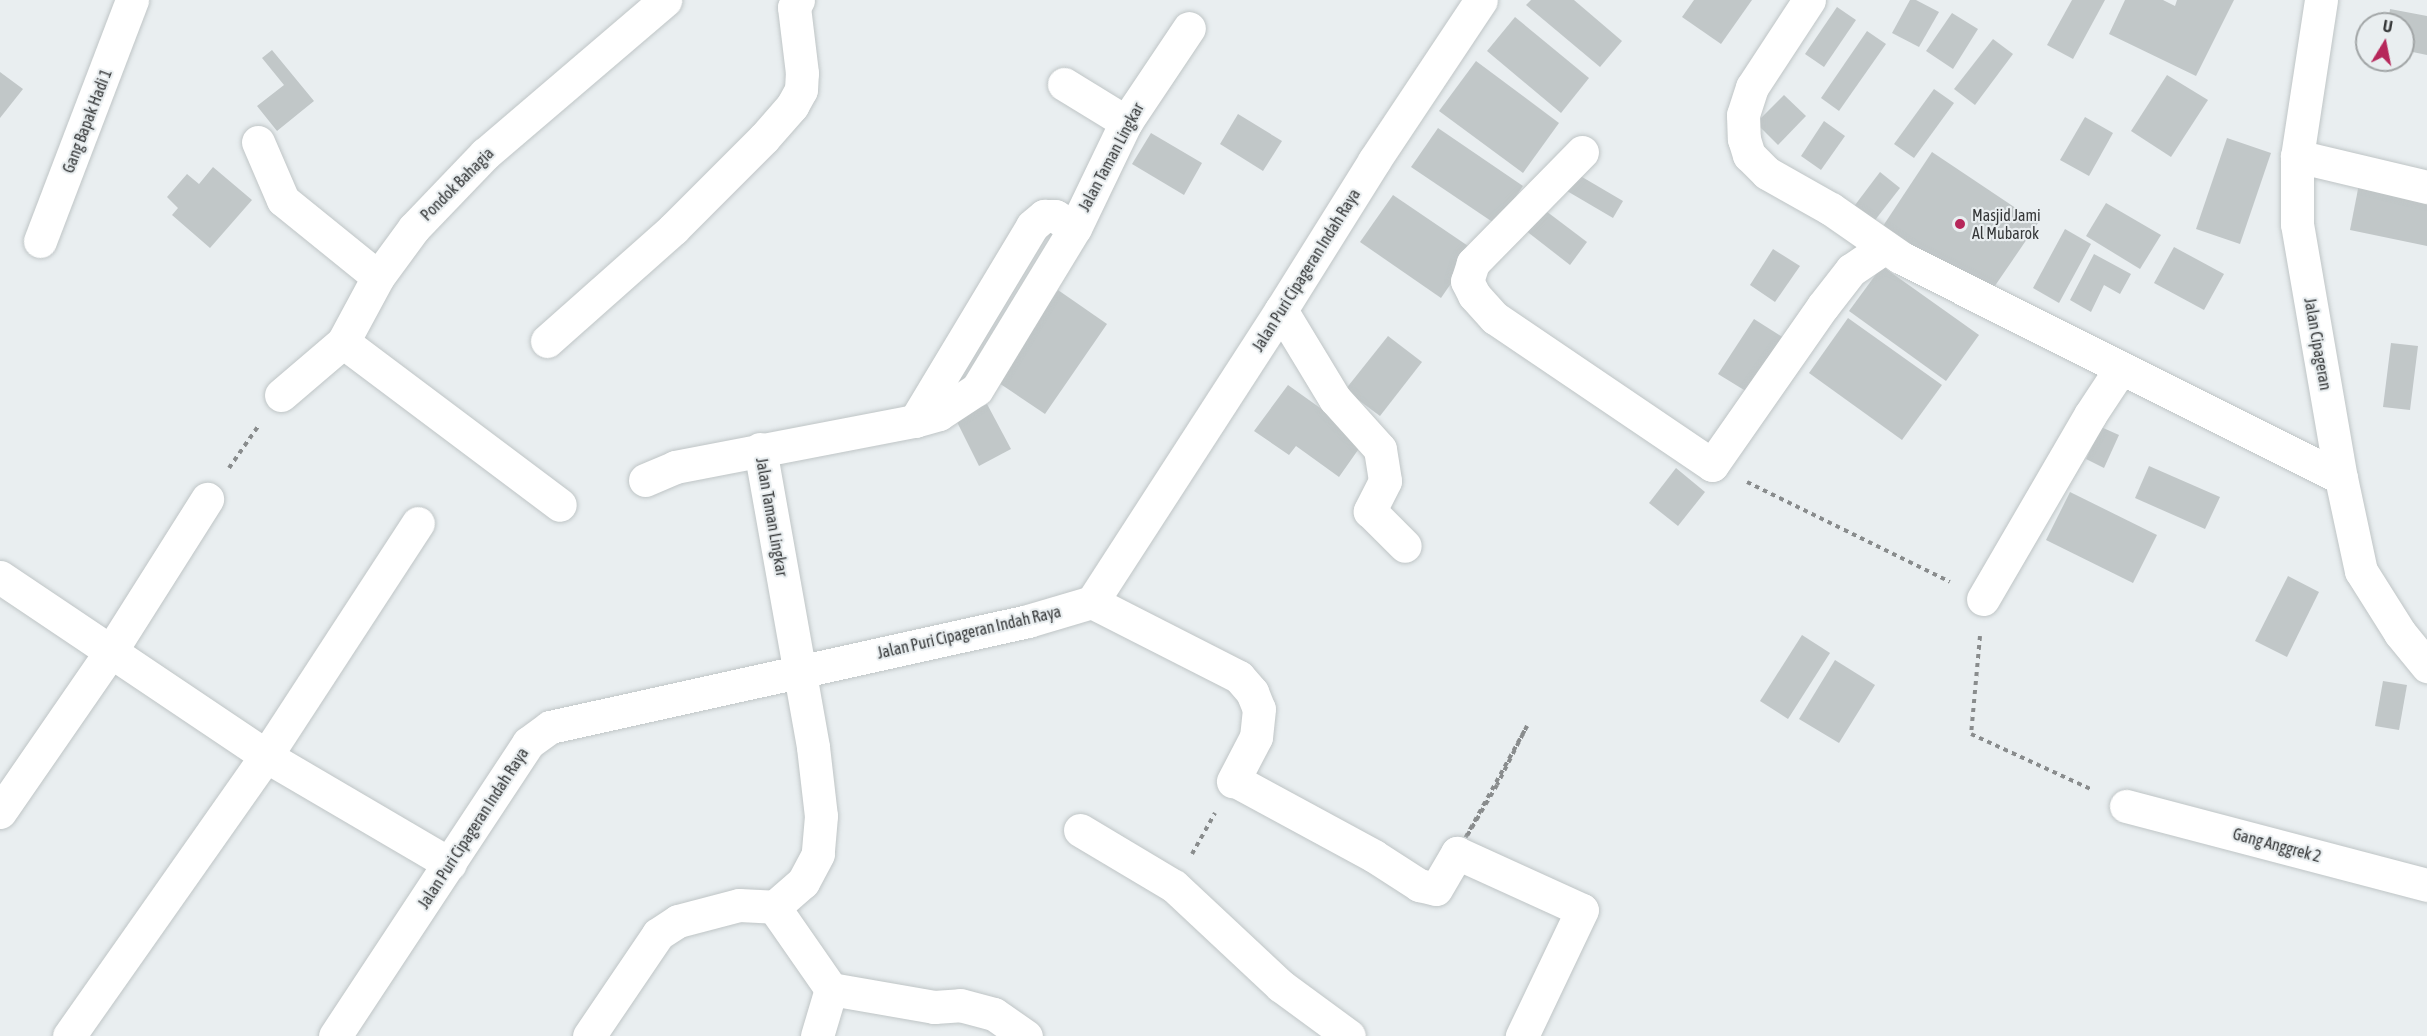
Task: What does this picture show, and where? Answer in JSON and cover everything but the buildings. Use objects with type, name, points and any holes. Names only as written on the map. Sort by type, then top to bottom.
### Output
[{"type":"street","name":"Gang Bapak Hadi 1","points":[[40,242],[132,0]]},
{"type":"street","name":"Pondok Bahagia","points":[[281,395],[343,342],[378,277],[414,228],[485,154],[665,0]]},
{"type":"street","name":"Jalan Puri Cipageran Indah Raya","points":[[335,1036],[528,743],[550,727],[1028,621],[1092,602],[1281,310],[1374,161],[1481,0]]},
{"type":"street","points":[[1809,0],[1752,87],[1743,115],[1744,139],[1749,155],[1767,173],[1831,209],[1900,257],[2341,478]]},
{"type":"street","name":"Jalan Cipageran","points":[[2321,0],[2297,156],[2297,224],[2341,478],[2361,571],[2400,633],[2427,666]]},
{"type":"street","points":[[547,341],[673,229],[764,138],[792,106],[801,90],[802,73],[790,2]]},
{"type":"street","name":"Jalan Taman Lingkar","points":[[774,907],[803,882],[818,854],[821,816],[800,670],[760,449],[915,421],[939,414],[977,389],[1075,228],[1126,122],[1189,28]]},
{"type":"street","points":[[1064,84],[1126,122]]},
{"type":"street","points":[[258,142],[282,200],[378,277]]},
{"type":"street","points":[[1582,152],[1473,263],[1467,281],[1474,295],[1495,318],[1712,465],[1851,270],[1885,247]]},
{"type":"street","points":[[2297,156],[2427,187]]},
{"type":"street","points":[[1281,310],[1335,399],[1380,449],[1385,481],[1370,511],[1404,546]]},
{"type":"street","points":[[343,342],[560,505]]},
{"type":"street","points":[[1983,599],[2090,415],[2121,368]]},
{"type":"street","points":[[645,480],[675,466],[760,449]]},
{"type":"street","points":[[3,801],[111,651],[207,499]]},
{"type":"street","points":[[69,1036],[266,756],[418,523]]},
{"type":"street","points":[[0,576],[266,756],[450,864]]},
{"type":"street","points":[[1092,602],[1239,677],[1252,692],[1259,709],[1256,738],[1234,781],[1374,856],[1419,885],[1436,889],[1457,853],[1582,910],[1522,1036]]},
{"type":"street","name":"Gang Anggrek 2","points":[[2126,806],[2427,885]]},
{"type":"street","points":[[1080,830],[1174,886],[1281,986],[1348,1036]]},
{"type":"street","points":[[589,1036],[646,948],[658,934],[678,921],[739,905],[774,907],[831,989],[934,1007],[960,1005],[994,1014],[1026,1036]]},
{"type":"street","points":[[817,1036],[831,989]]},
{"type":"path","points":[[207,499],[281,395]]},
{"type":"path","points":[[1712,465],[1983,599],[1971,734],[2126,806]]},
{"type":"path","points":[[1457,853],[1463,843],[1527,726],[1497,785],[1457,853]]},
{"type":"path","points":[[1174,886],[1234,781]]},
{"type":"place","name":"Masjid Jami Al Mubarok","points":[[1960,224]]}]
